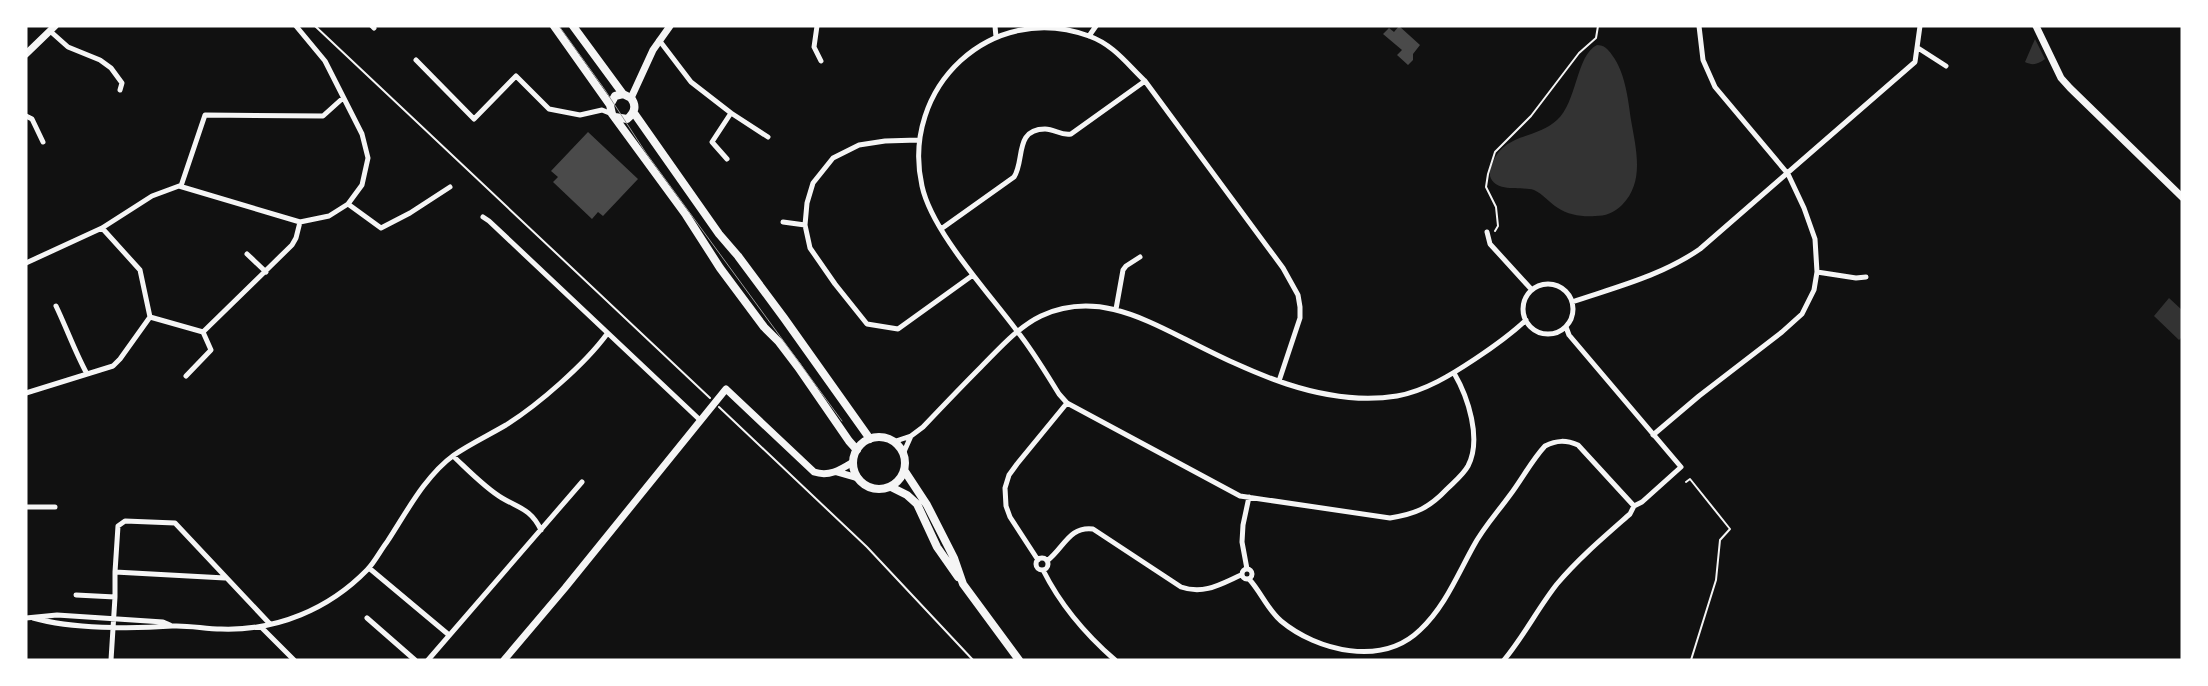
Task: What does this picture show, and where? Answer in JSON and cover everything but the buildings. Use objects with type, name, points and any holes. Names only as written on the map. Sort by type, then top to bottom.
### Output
[{"type":"main road","points":[[554,26],[610,105],[613,116],[686,215],[726,276],[764,327],[778,342],[849,441],[858,450]]},
{"type":"main road","points":[[573,26],[623,94],[631,98],[635,108],[634,113],[718,234],[749,271],[870,440]]},
{"type":"main road","points":[[610,105],[615,96],[623,94]]},
{"type":"main road","points":[[613,116],[627,119],[634,113]]},
{"type":"main road","points":[[904,470],[898,481],[890,487],[882,489],[873,488],[864,484],[858,478],[854,462],[858,450],[870,440],[880,438],[893,442],[903,454],[904,470],[927,505],[954,558],[964,584]]},
{"type":"main road","points":[[890,487],[907,495],[917,504],[937,547],[1019,660]]},
{"type":"street","points":[[26,263],[102,228],[152,196],[181,186],[300,222],[329,216],[348,204],[362,185],[368,158],[362,134],[332,73],[318,51],[296,26]]},
{"type":"street","points":[[631,98],[659,40],[670,26]]},
{"type":"street","points":[[817,26],[814,47],[821,61]]},
{"type":"street","points":[[995,26],[996,37]]},
{"type":"street","points":[[1089,36],[1096,26]]},
{"type":"street","points":[[1653,435],[1802,314],[1814,290],[1817,272],[1815,239],[1804,208],[1788,174],[1715,87],[1703,60],[1699,26]]},
{"type":"street","points":[[1572,302],[1658,273],[1682,262],[1700,249],[1915,62],[1920,26]]},
{"type":"street","points":[[2036,26],[2061,78],[2182,197]]},
{"type":"street","points":[[26,54],[53,29],[68,47],[100,60],[111,68],[122,83],[120,90]]},
{"type":"street","points":[[1279,381],[1300,318],[1298,295],[1283,268],[1145,80],[1123,57],[1089,36],[1070,31],[1040,29],[996,37],[968,54],[954,66],[938,86],[928,104],[918,140],[922,188],[929,208],[941,229],[973,275],[1018,332],[1067,403],[1160,452],[1218,486],[1240,496],[1390,518],[1409,515],[1422,510],[1434,502],[1460,476],[1471,459],[1473,431],[1470,413],[1454,373]]},
{"type":"street","points":[[659,40],[692,82],[731,113],[768,137]]},
{"type":"street","points":[[1918,48],[1946,66]]},
{"type":"street","points":[[416,60],[474,120],[516,76],[549,109],[580,115],[602,110],[613,116]]},
{"type":"street","points":[[941,229],[1014,177],[1019,170],[1022,143],[1031,133],[1044,129],[1064,135],[1072,134],[1145,80]]},
{"type":"street","points":[[181,186],[205,115],[323,116],[343,98]]},
{"type":"street","points":[[727,159],[712,142],[731,113]]},
{"type":"street","points":[[26,116],[32,119],[43,142]]},
{"type":"street","points":[[918,140],[885,141],[859,145],[833,158],[813,183],[807,203],[804,225],[810,248],[835,284],[867,324],[898,329],[973,275]]},
{"type":"street","points":[[348,204],[381,228],[410,213],[450,187]]},
{"type":"street","points":[[482,217],[700,420]]},
{"type":"street","points":[[203,332],[292,245],[300,222]]},
{"type":"street","points":[[784,222],[804,225]]},
{"type":"street","points":[[26,394],[113,366],[150,317],[140,270],[102,228]]},
{"type":"street","points":[[1486,232],[1490,244],[1532,290]]},
{"type":"street","points":[[246,254],[266,272]]},
{"type":"street","points":[[1116,309],[1123,270],[1140,257]]},
{"type":"street","points":[[1817,272],[1856,278],[1866,277]]},
{"type":"street","points":[[1545,284],[1555,285],[1567,292],[1572,302],[1573,314],[1566,327],[1554,334],[1544,334],[1532,328],[1526,320],[1524,305],[1527,297],[1532,290],[1545,284]]},
{"type":"street","points":[[56,306],[70,336],[72,347],[87,374]]},
{"type":"street","points":[[903,454],[911,436],[1004,343],[1041,316],[1072,307],[1116,309],[1137,315],[1241,367],[1279,381],[1322,392],[1371,397],[1397,396],[1422,388],[1454,373],[1511,335],[1526,320]]},
{"type":"street","points":[[150,317],[203,332]]},
{"type":"street","points":[[1504,660],[1518,644],[1557,584],[1570,569],[1630,514],[1634,506],[1642,502],[1681,468],[1569,335],[1566,327]]},
{"type":"street","points":[[186,376],[211,350],[203,332]]},
{"type":"street","points":[[33,618],[57,624],[223,629],[261,627],[295,618],[319,607],[346,589],[369,568],[410,506],[431,479],[453,456],[508,424],[545,396],[607,334]]},
{"type":"street","points":[[504,660],[565,588],[726,389],[809,469],[823,474],[837,472],[854,462]]},
{"type":"street","points":[[1067,403],[1009,475],[1005,488],[1006,506],[1010,517],[1038,560],[1038,568],[1043,570],[1059,600],[1090,638],[1115,660]]},
{"type":"street","points":[[893,442],[911,436]]},
{"type":"street","points":[[1242,575],[1244,579],[1249,579],[1262,600],[1279,620],[1300,635],[1327,646],[1344,650],[1383,650],[1419,632],[1433,616],[1484,529],[1545,446],[1556,441],[1578,445],[1634,506]]},
{"type":"street","points":[[453,456],[501,498],[518,504],[536,520],[540,530]]},
{"type":"street","points":[[837,472],[858,478]]},
{"type":"street","points":[[428,660],[582,482]]},
{"type":"street","points":[[1249,497],[1243,525],[1242,542],[1246,569],[1251,573],[1249,579]]},
{"type":"street","points":[[26,507],[55,507]]},
{"type":"street","points":[[111,660],[118,526],[125,521],[175,523],[270,624]]},
{"type":"street","points":[[1047,561],[1077,529],[1084,528],[1093,529],[1181,587],[1194,592],[1242,575],[1246,569]]},
{"type":"street","points":[[1038,560],[1041,558],[1047,561]]},
{"type":"street","points":[[1043,570],[1048,567],[1047,561]]},
{"type":"street","points":[[369,568],[450,635]]},
{"type":"street","points":[[115,572],[226,578]]},
{"type":"street","points":[[76,595],[115,597]]},
{"type":"street","points":[[26,618],[57,615],[163,622],[173,626]]},
{"type":"street","points":[[367,618],[415,660]]},
{"type":"street","points":[[261,627],[294,660]]},
{"type":"path","points":[[315,26],[710,398]]},
{"type":"path","points":[[1488,239],[1498,226],[1496,207],[1486,186],[1495,152],[1531,116],[1579,54],[1596,38],[1598,26]]},
{"type":"path","points":[[717,406],[867,547],[973,660]]},
{"type":"path","points":[[1686,482],[1690,479],[1730,529],[1720,540],[1716,580],[1691,660]]},
{"type":"shaded area","points":[[2035,39],[2045,59],[2031,64],[2025,62]]},
{"type":"shaded area","points":[[1597,45],[1607,49],[1616,62],[1623,77],[1627,94],[1637,165],[1634,186],[1629,196],[1619,208],[1609,214],[1581,216],[1562,210],[1534,190],[1497,185],[1490,176],[1490,169],[1498,153],[1513,141],[1549,126],[1557,120],[1569,103],[1585,59],[1590,50]]},
{"type":"shaded area","points":[[2169,298],[2182,310],[2182,337],[2179,340],[2154,316]]},
{"type":"tram line","points":[[559,26],[605,90],[646,153],[842,421]]}]
